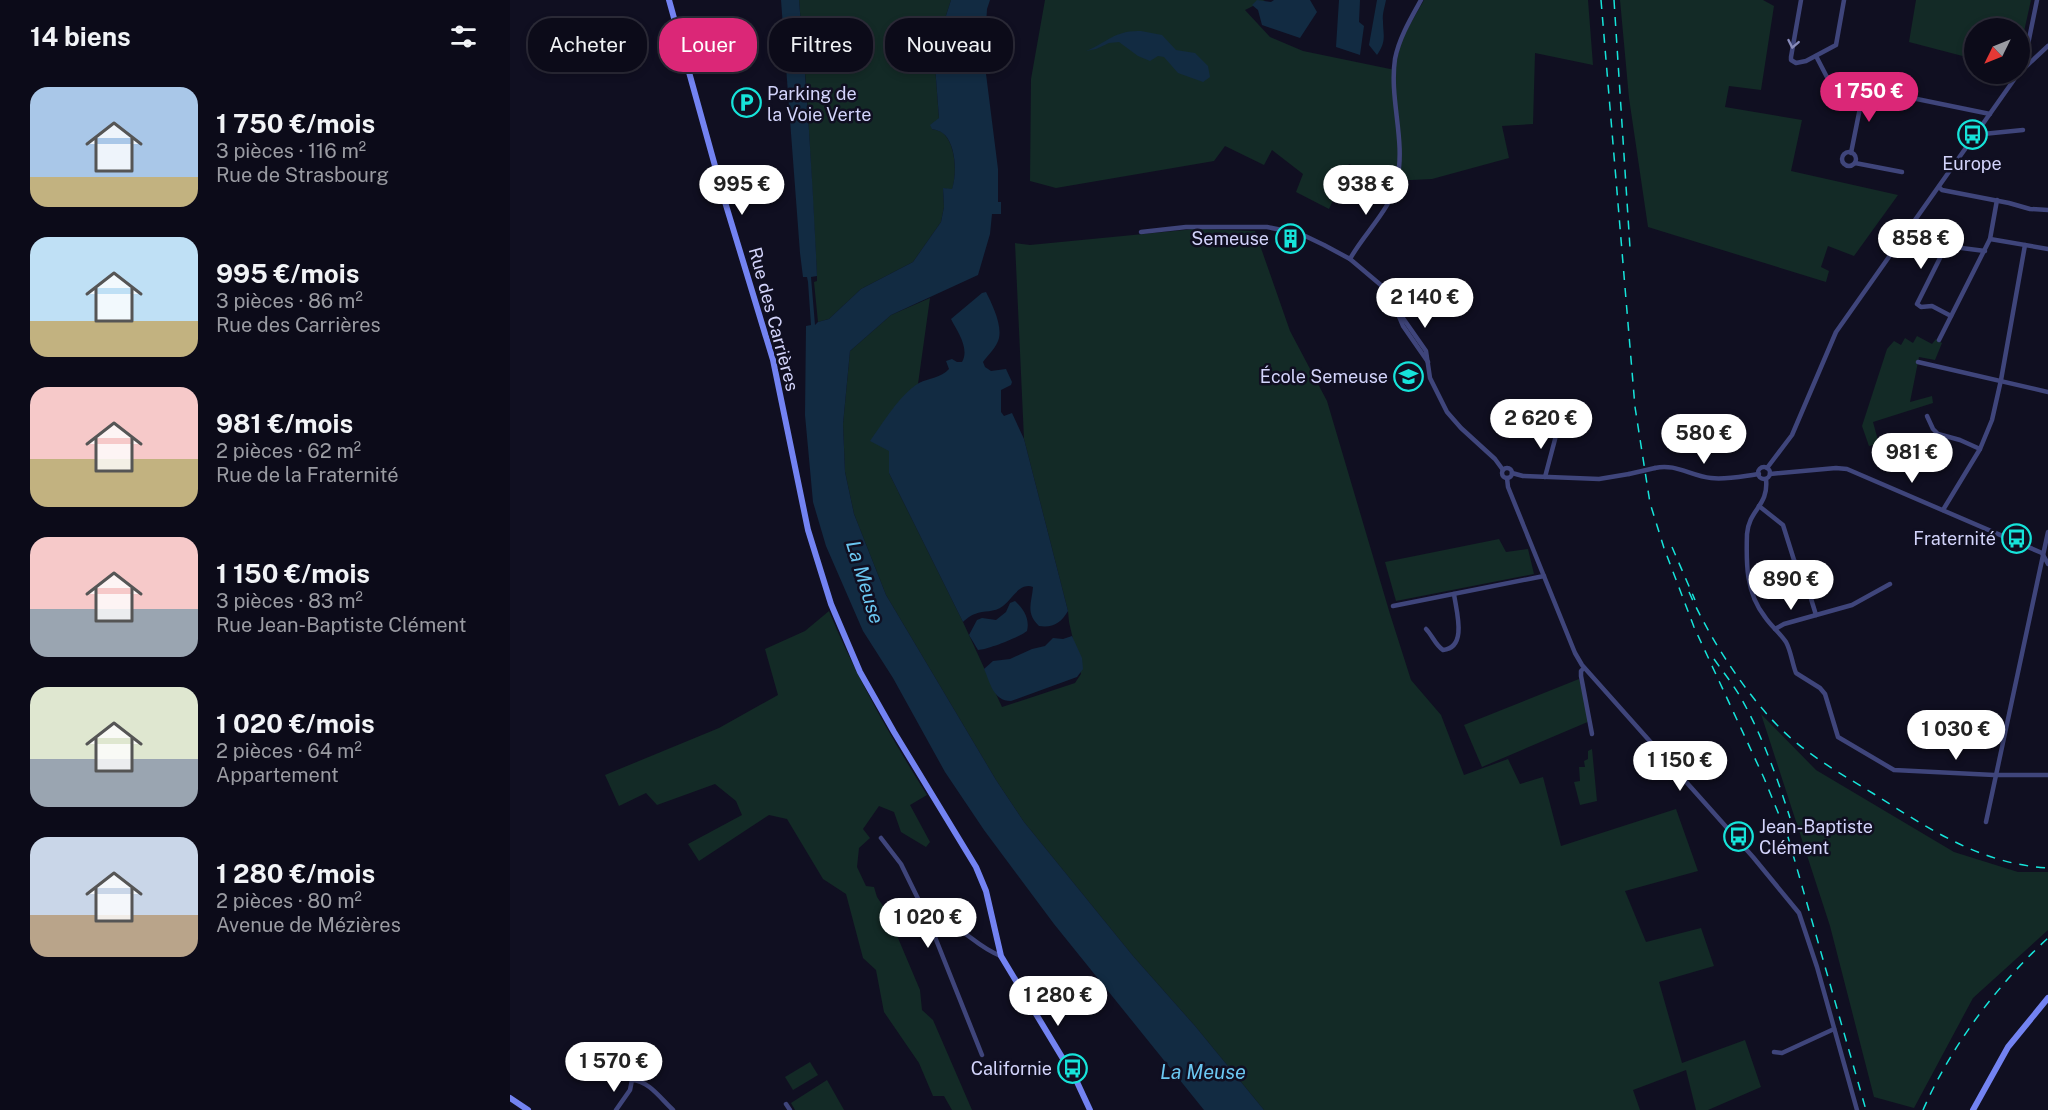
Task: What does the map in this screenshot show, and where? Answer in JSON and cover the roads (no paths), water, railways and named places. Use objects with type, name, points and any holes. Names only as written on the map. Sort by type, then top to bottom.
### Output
[{"type":"main road","name":"Rue des Carrières","points":[[669,0],[725,202],[764,330],[808,530],[831,604],[860,672],[976,867],[986,891],[1001,956],[1077,1082],[1090,1110]]},
{"type":"main road","points":[[1973,1110],[2008,1047],[2048,998]]},
{"type":"main road","points":[[510,1098],[528,1110]]},
{"type":"street","points":[[1350,259],[1383,212],[1398,179],[1395,60],[1400,41],[1421,0]]},
{"type":"street","points":[[1801,0],[1791,60],[1800,63],[1836,45],[1844,0]]},
{"type":"street","points":[[2030,34],[2037,0]]},
{"type":"street","points":[[2030,61],[2048,46]]},
{"type":"street","points":[[1816,56],[1829,81],[1990,114]]},
{"type":"street","points":[[2011,84],[1836,332],[1792,435],[1767,468],[1767,493],[1748,527],[1747,570],[1756,603],[1787,645],[1796,673],[1820,688],[1825,694],[1838,736],[1894,770],[1994,776],[2048,775]]},
{"type":"street","points":[[1851,153],[1864,88]]},
{"type":"street","points":[[1978,133],[2023,130]]},
{"type":"street","points":[[1851,153],[1855,156],[1855,163]]},
{"type":"street","points":[[1851,153],[1843,155],[1842,162],[1847,166],[1855,163],[1902,172]]},
{"type":"street","points":[[1939,187],[1942,190],[1997,200],[2030,209],[2048,210]]},
{"type":"street","points":[[1939,340],[1990,239],[1997,200]]},
{"type":"street","points":[[1141,232],[1186,227],[1267,227],[1301,234],[1350,259],[1382,286],[1395,307],[1402,326],[1428,362],[1430,378],[1447,412],[1495,459],[1503,470],[1502,474],[1507,478],[1508,487],[1575,653],[1584,668],[1795,907],[1806,929],[1857,1110]]},
{"type":"street","points":[[1990,239],[2048,249]]},
{"type":"street","points":[[1943,510],[1980,449],[1992,420],[2025,245]]},
{"type":"street","points":[[1951,316],[1932,306],[1925,308],[1917,304],[1946,246],[1985,251]]},
{"type":"street","points":[[1918,362],[2048,392]]},
{"type":"street","points":[[1927,416],[1938,434],[1980,449]]},
{"type":"street","points":[[1545,477],[1558,428]]},
{"type":"street","points":[[1503,470],[1509,469],[1512,473],[1545,477],[1599,479],[1670,466],[1715,479],[1759,474],[1762,478],[1836,468],[1847,469],[2042,553],[2048,564]]},
{"type":"street","points":[[1759,474],[1761,468],[1767,468]]},
{"type":"street","points":[[1507,478],[1512,473]]},
{"type":"street","points":[[1759,506],[1783,525],[1794,560],[1805,579],[1816,615]]},
{"type":"street","points":[[1986,822],[2048,532]]},
{"type":"street","points":[[1393,606],[1544,576]]},
{"type":"street","points":[[1775,629],[1852,605],[1890,584]]},
{"type":"street","points":[[1426,629],[1443,650],[1451,648],[1457,641],[1459,633],[1454,594]]},
{"type":"street","points":[[1584,668],[1581,676],[1592,734]]},
{"type":"street","points":[[880,838],[901,864],[927,917],[982,1055]]},
{"type":"street","points":[[927,917],[957,927],[985,948],[1001,956]]},
{"type":"street","points":[[1774,1052],[1782,1053],[1834,1029]]},
{"type":"street","points":[[616,1110],[630,1090],[632,1080],[642,1082],[673,1110]]},
{"type":"street","points":[[786,1104],[790,1110]]},
{"type":"water","name":"La Meuse","points":[[781,0],[799,0],[800,18],[782,18]]},
{"type":"water","name":"La Meuse","points":[[951,0],[990,0],[986,18],[945,18]]},
{"type":"water","points":[[1257,0],[1271,2],[1274,0],[1310,0],[1317,12],[1300,38],[1262,25],[1258,10],[1252,5]]},
{"type":"water","points":[[1339,0],[1360,0],[1359,22],[1364,26],[1360,55],[1336,47]]},
{"type":"water","points":[[1377,0],[1386,0],[1383,16],[1383,42],[1377,55],[1369,45]]},
{"type":"water","points":[[1141,31],[1162,35],[1176,50],[1195,53],[1208,66],[1210,77],[1203,82],[1178,73],[1164,57],[1158,56],[1150,61],[1138,56],[1119,42],[1086,51],[1125,32]]},
{"type":"water","name":"La Meuse","points":[[786,72],[805,72],[817,276],[811,277],[815,325],[829,319],[861,289],[913,262],[941,222],[944,207],[943,188],[952,189],[955,168],[949,140],[942,133],[932,129],[930,125],[939,118],[935,72],[986,72],[998,169],[998,202],[1001,202],[1001,214],[992,214],[990,234],[978,275],[891,315],[850,351],[843,424],[845,472],[854,514],[886,595],[996,780],[1024,822],[1133,956],[1195,1026],[1264,1110],[1204,1110],[1054,924],[984,830],[945,772],[893,678],[863,631],[826,546],[813,502],[805,415],[806,326],[811,325],[808,282],[807,277],[803,277]]},
{"type":"water","points":[[986,292],[996,314],[1000,332],[996,345],[983,362],[985,367],[991,371],[1006,369],[1012,382],[1011,385],[1001,390],[1001,412],[1004,416],[1012,413],[1024,439],[1068,611],[1059,622],[1048,626],[1039,626],[1032,617],[1030,607],[1033,587],[1028,586],[1016,592],[1000,608],[973,615],[963,622],[889,473],[889,451],[870,441],[905,394],[919,383],[946,372],[949,369],[946,361],[952,359],[962,362],[964,345],[951,319]]},
{"type":"water","points":[[1015,601],[1026,614],[1027,631],[1003,643],[978,650],[969,635],[977,620],[982,618],[996,620],[1006,612],[1010,603]]},
{"type":"water","points":[[1072,636],[1082,658],[1083,669],[1077,677],[1011,701],[1000,698],[996,694],[984,669],[993,661],[1010,659],[1045,646],[1053,638],[1063,639]]},
{"type":"railway","points":[[1601,0],[1635,407],[1650,503],[1664,548],[1694,627],[1764,778],[1788,837],[1866,1110]]},
{"type":"railway","points":[[1614,0],[1630,248]]},
{"type":"railway","points":[[1672,547],[1695,600]]},
{"type":"railway","points":[[1689,592],[1717,645],[1739,679],[1764,711],[1799,745],[1836,771],[1956,843],[2000,860],[2048,868]]},
{"type":"railway","points":[[1714,659],[1749,712],[1790,818]]},
{"type":"railway","points":[[1923,1110],[1961,1040],[1993,996],[2048,938]]},
{"type":"place","name":"Parking de la Voie Verte","points":[[746,103]]},
{"type":"place","name":"Europe","points":[[1972,134]]},
{"type":"place","name":"Semeuse","points":[[1290,238]]},
{"type":"place","name":"École Semeuse","points":[[1409,376]]},
{"type":"place","name":"Fraternité","points":[[2017,538]]},
{"type":"place","name":"Jean-Baptiste Clément","points":[[1738,836]]},
{"type":"place","name":"Californie","points":[[1073,1068]]}]
